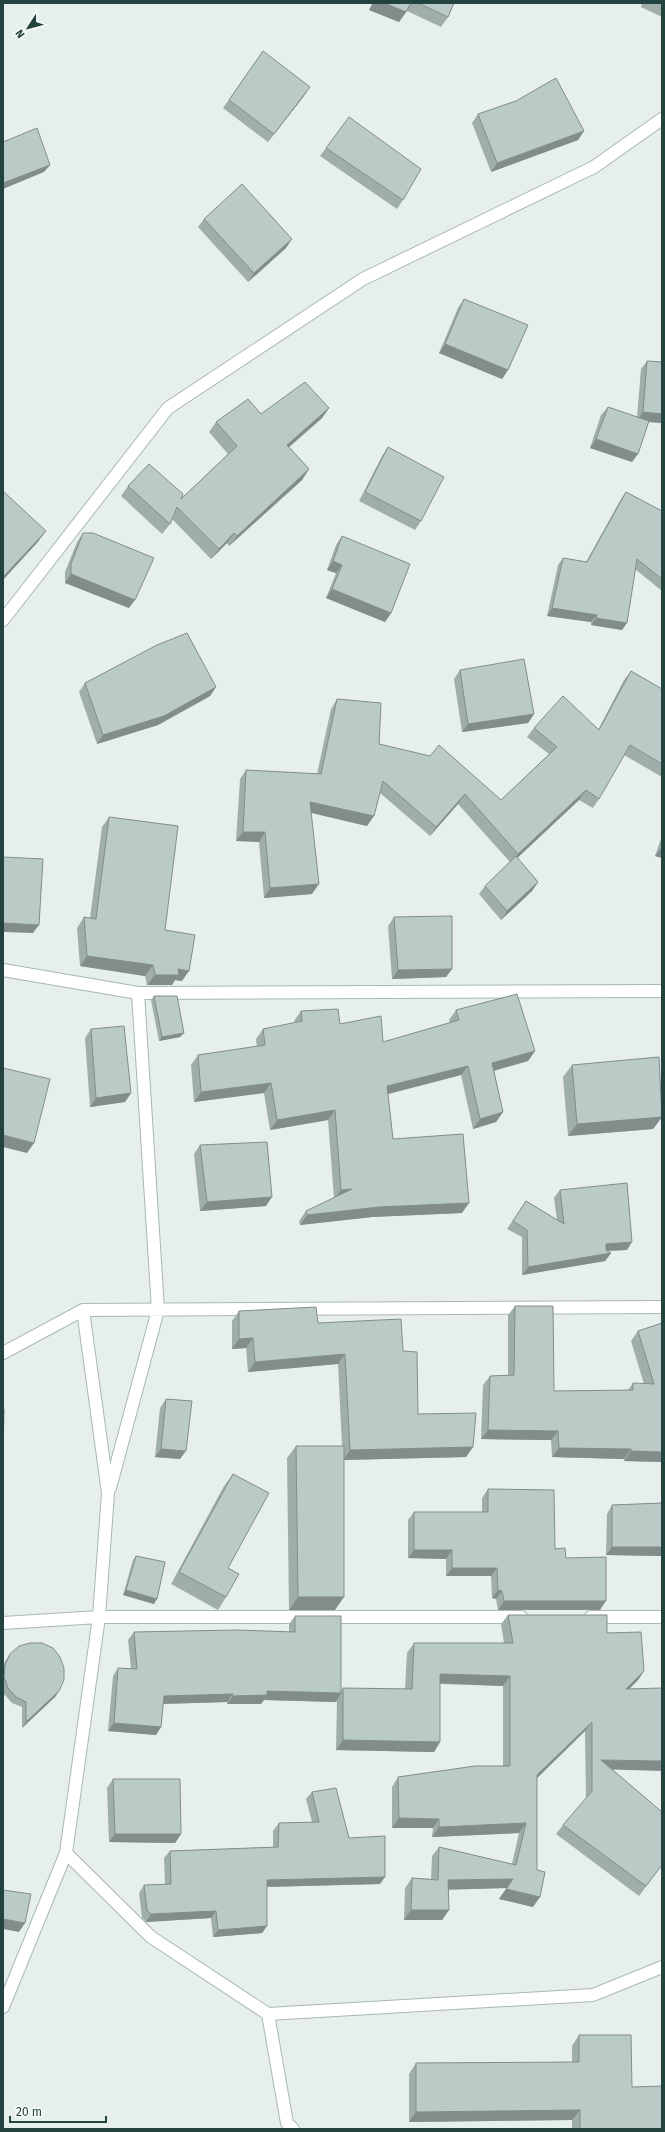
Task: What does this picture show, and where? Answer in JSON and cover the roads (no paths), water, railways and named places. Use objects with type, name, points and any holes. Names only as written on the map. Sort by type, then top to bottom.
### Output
[{"type":"street","points":[[3,620],[168,408],[363,279],[594,167],[662,119]]},
{"type":"street","points":[[3,970],[138,993],[662,991]]},
{"type":"street","points":[[3,2007],[66,1853],[99,1617],[108,1494],[158,1310],[138,993]]},
{"type":"street","points":[[3,1353],[83,1310],[662,1307]]},
{"type":"street","points":[[83,1310],[108,1494]]},
{"type":"street","points":[[3,1623],[99,1617],[535,1617]]},
{"type":"street","points":[[583,1617],[662,1617]]},
{"type":"street","points":[[66,1853],[151,1937],[268,2014],[593,1995],[662,1967]]},
{"type":"street","points":[[268,2014],[289,2127]]}]
